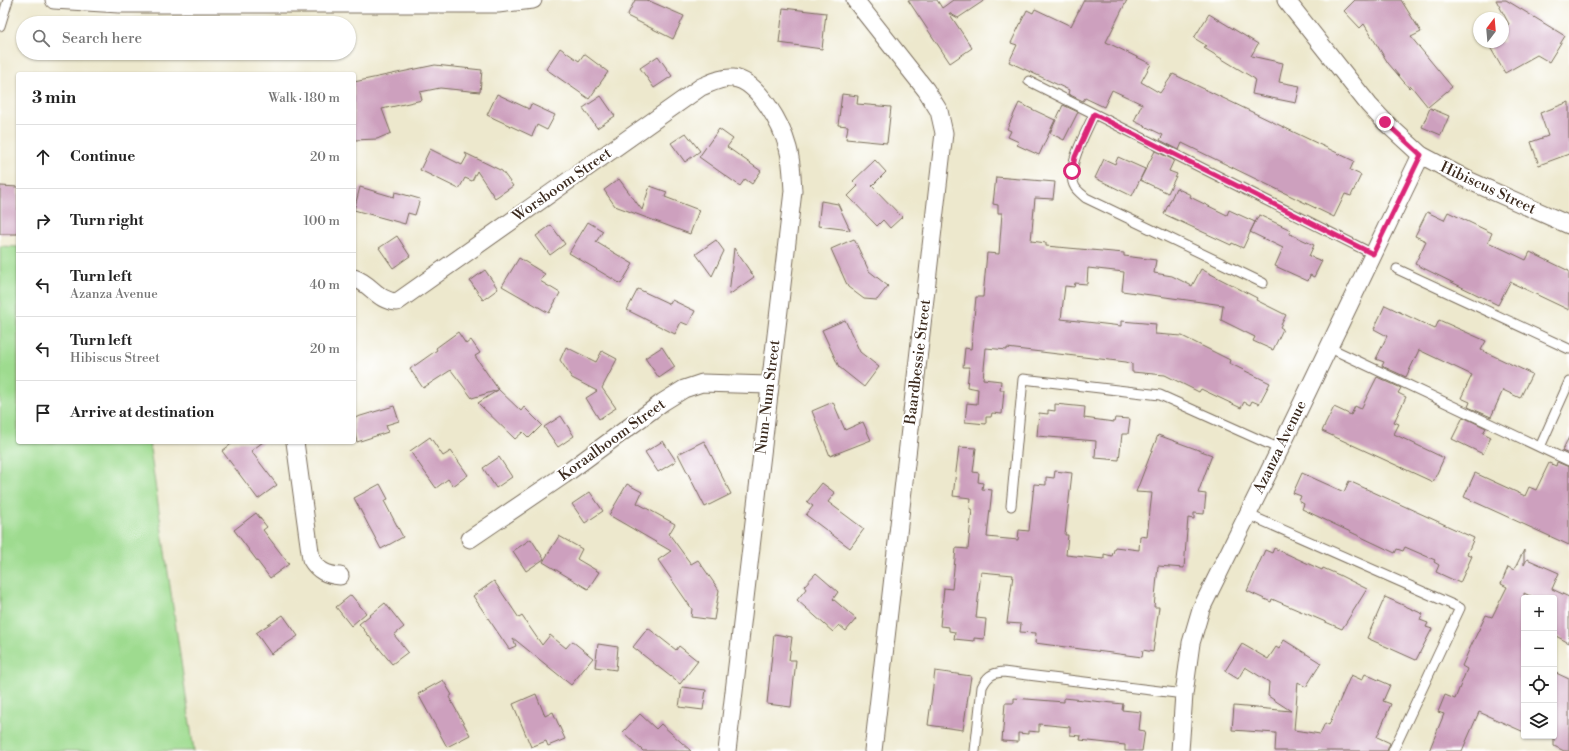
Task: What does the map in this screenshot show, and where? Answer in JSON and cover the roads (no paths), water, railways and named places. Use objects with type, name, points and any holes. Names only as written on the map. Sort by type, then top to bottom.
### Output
[{"type":"street","points":[[54,0],[119,4],[289,2],[498,4],[533,0]]},
{"type":"street","name":"Baardbessie Street","points":[[855,0],[926,90],[939,111],[944,133],[873,751]]},
{"type":"street","name":"Hibiscus Street","points":[[1286,0],[1369,106],[1421,155],[1470,181],[1569,226]]},
{"type":"street","name":"Num-Num Street","points":[[720,79],[734,78],[751,86],[762,98],[782,131],[788,149],[793,191],[727,751]]},
{"type":"street","name":"Worsboom Street","points":[[356,279],[369,286],[387,301],[397,302],[701,87],[720,79]]},
{"type":"street","name":"Azanza Avenue","points":[[1180,751],[1184,694],[1191,643],[1201,609],[1421,155]]},
{"type":"street","name":"Koraalboom Street","points":[[470,539],[564,476],[663,402],[684,389],[702,383],[769,385]]},
{"type":"street","points":[[295,444],[311,559],[318,569],[326,574],[340,576]]},
{"type":"lane","points":[[0,26],[8,0]]},
{"type":"lane","points":[[1029,80],[1373,254]]},
{"type":"lane","points":[[1094,114],[1075,157],[1072,171],[1074,187],[1086,198],[1263,283]]},
{"type":"lane","points":[[1397,269],[1569,349]]},
{"type":"lane","points":[[1328,347],[1569,461]]},
{"type":"lane","points":[[1011,506],[1024,379],[1160,395],[1280,448]]},
{"type":"lane","points":[[1540,446],[1569,382]]},
{"type":"lane","points":[[1247,514],[1460,608],[1393,751]]},
{"type":"lane","points":[[975,751],[982,687],[986,678],[994,673],[1002,672],[1184,694]]}]
